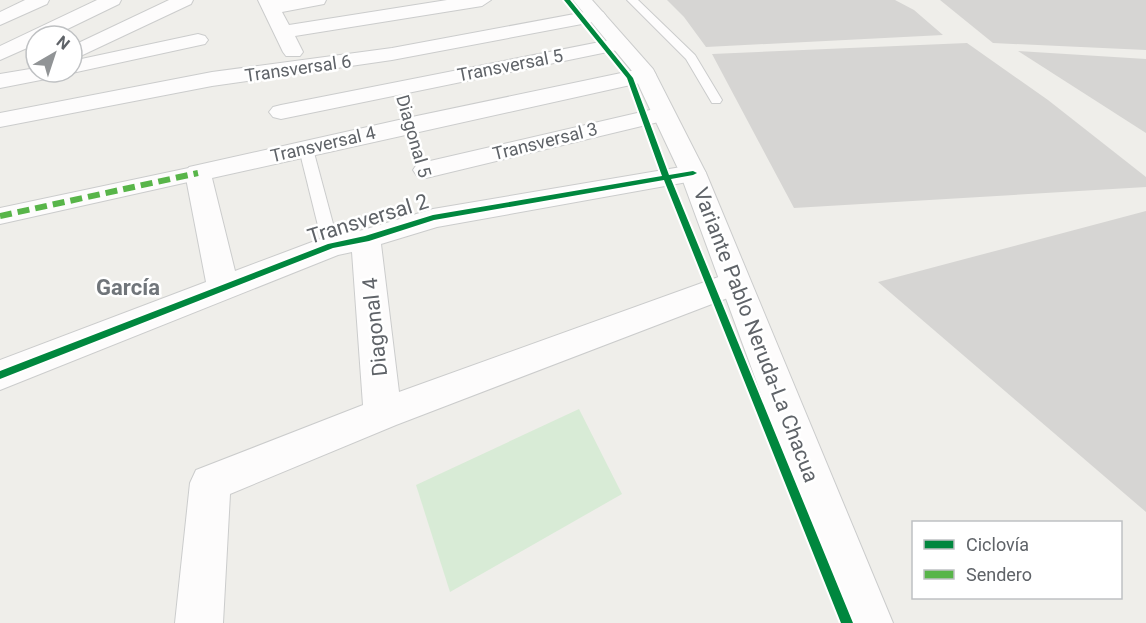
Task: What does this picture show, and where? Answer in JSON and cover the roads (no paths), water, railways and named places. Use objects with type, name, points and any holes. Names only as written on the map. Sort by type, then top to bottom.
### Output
[{"type":"street","points":[[0,19],[40,0]]},
{"type":"street","points":[[62,24],[112,0]]},
{"type":"street","points":[[84,48],[185,0],[212,80]]},
{"type":"street","points":[[301,68],[269,4],[317,0]]},
{"type":"street","points":[[283,32],[482,0]]},
{"type":"street","name":"Variante Pablo Neruda-La Chacua","points":[[589,8],[645,75],[693,173],[869,623]]},
{"type":"street","name":"Transversal 6","points":[[2,126],[212,80],[392,54],[589,8]]},
{"type":"street","points":[[84,64],[198,40]]},
{"type":"street","points":[[0,54],[24,42]]},
{"type":"street","name":"Transversal 5","points":[[281,112],[400,86],[620,44]]},
{"type":"street","name":"Diagonal 5","points":[[392,54],[424,170]]},
{"type":"street","name":"Transversal 4","points":[[0,216],[306,149],[424,170],[645,75]]},
{"type":"street","name":"Transversal 3","points":[[424,170],[663,114]]},
{"type":"street","name":"Transversal 2","points":[[0,375],[331,246],[366,239],[424,170],[693,173]]},
{"type":"street","points":[[198,173],[223,290]]},
{"type":"street","name":"Diagonal 4","points":[[366,239],[383,414]]},
{"type":"street","points":[[199,623],[210,483],[383,414],[735,283]]},
{"type":"lane","points":[[632,0],[691,57],[716,100]]},
{"type":"lane","points":[[306,149],[331,246]]},
{"type":"district","name":"García","points":[[128,287]]}]
